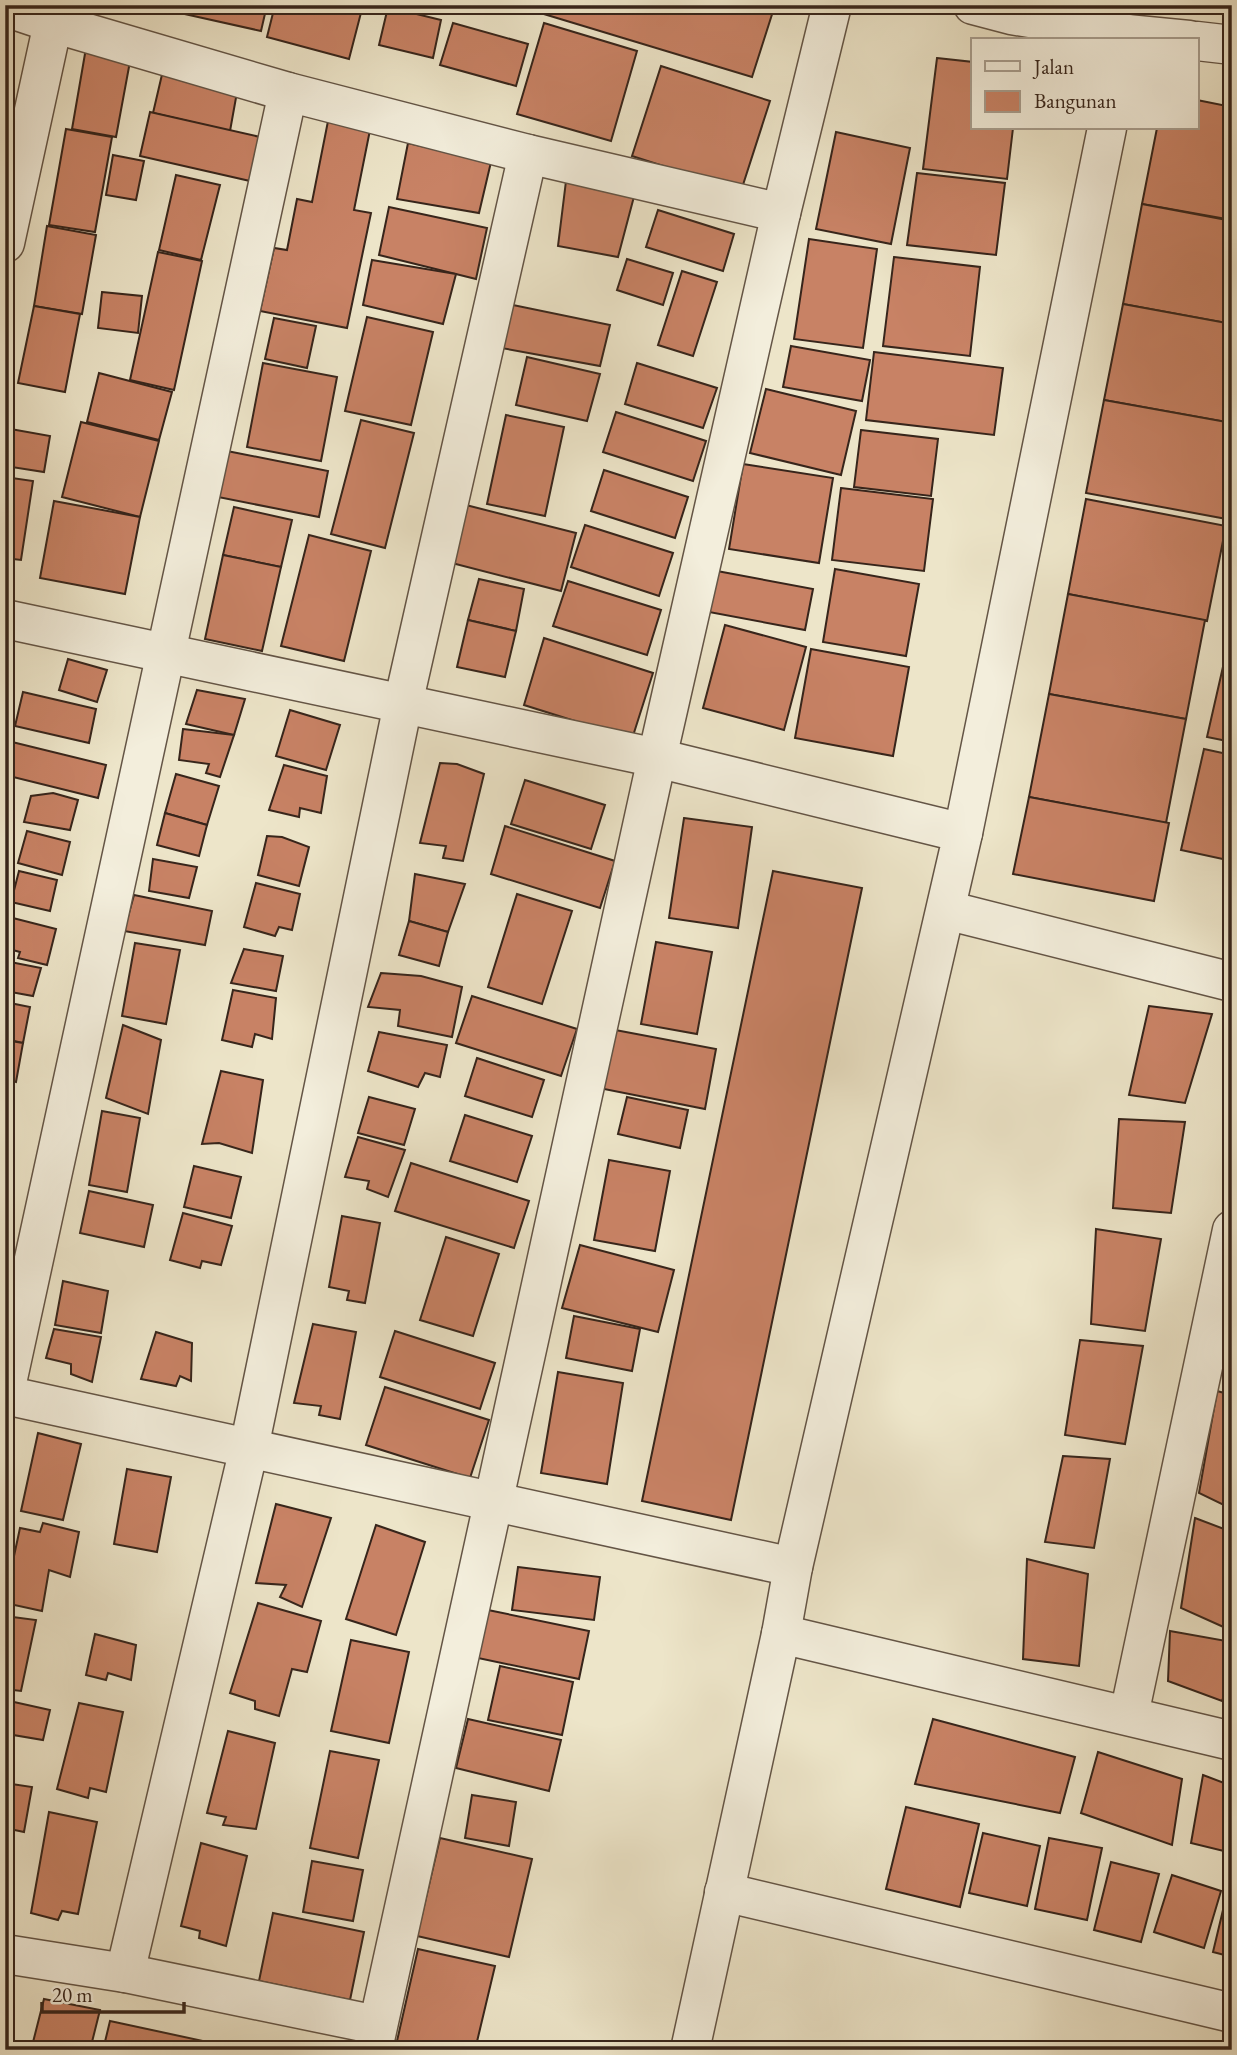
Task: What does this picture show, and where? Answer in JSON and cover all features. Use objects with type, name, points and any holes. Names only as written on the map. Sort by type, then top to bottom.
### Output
[{"type":"street","points":[[5,1954],[125,1973],[375,2037],[657,758],[781,213],[832,5]]},
{"type":"street","points":[[972,5],[1012,10],[1126,37],[1147,38]]},
{"type":"street","points":[[5,7],[288,92],[528,155],[781,213]]},
{"type":"street","points":[[5,243],[53,23]]},
{"type":"street","points":[[1198,41],[1232,45]]},
{"type":"street","points":[[288,92],[5,1393],[793,1567]]},
{"type":"street","points":[[690,2050],[781,1634],[793,1567],[963,833],[1107,130]]},
{"type":"street","points":[[125,1973],[249,1448],[403,704],[528,155]]},
{"type":"street","points":[[5,620],[657,758],[963,833]]},
{"type":"street","points":[[946,910],[1232,982]]},
{"type":"street","points":[[1129,1715],[1231,1239]]},
{"type":"street","points":[[781,1634],[1232,1741]]},
{"type":"street","points":[[724,1892],[1232,2013]]},
{"type":"building","points":[[182,5],[267,5],[261,31],[180,13]]},
{"type":"building","points":[[275,5],[363,5],[349,59],[267,37]]},
{"type":"building","points":[[514,5],[775,5],[752,77]]},
{"type":"building","points":[[388,7],[441,20],[433,58],[379,45]]},
{"type":"building","points":[[453,23],[528,44],[516,86],[440,65]]},
{"type":"building","points":[[544,23],[637,51],[611,141],[517,114]]},
{"type":"building","points":[[86,48],[131,56],[116,137],[72,129]]},
{"type":"building","points":[[937,58],[971,62],[971,130],[1013,130],[1007,179],[923,169]]},
{"type":"building","points":[[164,66],[239,81],[230,131],[153,113]]},
{"type":"building","points":[[661,66],[770,101],[741,191],[632,156]]},
{"type":"building","points":[[1198,100],[1232,107],[1232,220],[1142,204],[1157,130],[1198,130]]},
{"type":"building","points":[[330,111],[372,120],[354,210],[371,213],[347,328],[260,311],[274,248],[287,250],[297,199],[312,202]]},
{"type":"building","points":[[150,112],[260,137],[250,181],[140,156]]},
{"type":"building","points":[[66,129],[112,137],[95,232],[49,225]]},
{"type":"building","points":[[836,132],[910,148],[891,244],[816,229]]},
{"type":"building","points":[[408,143],[491,162],[479,213],[397,199]]},
{"type":"building","points":[[113,155],[144,161],[136,200],[106,195]]},
{"type":"building","points":[[567,173],[636,189],[618,257],[558,246]]},
{"type":"building","points":[[917,173],[1005,183],[996,255],[907,245]]},
{"type":"building","points":[[176,175],[220,185],[201,260],[159,250]]},
{"type":"building","points":[[1142,204],[1232,221],[1232,324],[1123,304]]},
{"type":"building","points":[[389,207],[487,228],[476,279],[379,255]]},
{"type":"building","points":[[658,210],[734,234],[723,271],[646,247]]},
{"type":"building","points":[[47,226],[96,235],[82,314],[34,306]]},
{"type":"building","points":[[809,239],[877,249],[863,348],[794,339]]},
{"type":"building","points":[[158,252],[202,261],[174,390],[130,380]]},
{"type":"building","points":[[894,257],[980,267],[970,356],[883,346]]},
{"type":"building","points":[[627,259],[673,273],[663,305],[617,290]]},
{"type":"building","points":[[372,260],[456,274],[443,324],[363,305]]},
{"type":"building","points":[[682,271],[717,282],[693,356],[658,345]]},
{"type":"building","points":[[102,292],[142,296],[138,333],[98,328]]},
{"type":"building","points":[[508,304],[610,325],[600,366],[496,347]]},
{"type":"building","points":[[1123,304],[1232,324],[1232,423],[1104,400]]},
{"type":"building","points":[[34,306],[80,314],[65,392],[18,383]]},
{"type":"building","points":[[367,317],[433,332],[411,425],[345,411]]},
{"type":"building","points":[[274,318],[316,326],[307,368],[265,359]]},
{"type":"building","points":[[791,346],[870,360],[862,401],[783,387]]},
{"type":"building","points":[[874,352],[1003,368],[994,435],[866,420]]},
{"type":"building","points":[[527,357],[600,374],[587,421],[516,405]]},
{"type":"building","points":[[263,363],[337,377],[321,461],[247,447]]},
{"type":"building","points":[[637,363],[717,388],[703,428],[625,404]]},
{"type":"building","points":[[99,373],[172,392],[159,440],[87,422]]},
{"type":"building","points":[[766,389],[856,411],[841,475],[750,453]]},
{"type":"building","points":[[1104,400],[1232,423],[1232,520],[1086,493]]},
{"type":"building","points":[[616,412],[706,441],[693,481],[603,452]]},
{"type":"building","points":[[506,415],[564,427],[545,516],[487,504]]},
{"type":"building","points":[[361,420],[414,433],[385,548],[331,534]]},
{"type":"building","points":[[81,422],[159,441],[140,517],[62,497]]},
{"type":"building","points":[[5,428],[50,436],[44,472],[5,466]]},
{"type":"building","points":[[861,430],[938,439],[931,496],[854,487]]},
{"type":"building","points":[[222,450],[328,471],[319,517],[213,496]]},
{"type":"building","points":[[743,464],[833,478],[819,563],[729,549]]},
{"type":"building","points":[[604,470],[688,497],[675,538],[591,511]]},
{"type":"building","points":[[5,477],[33,481],[21,560],[5,558]]},
{"type":"building","points":[[841,488],[933,499],[924,571],[832,560]]},
{"type":"building","points":[[1086,499],[1226,526],[1207,621],[1068,594]]},
{"type":"building","points":[[54,501],[140,517],[125,594],[40,578]]},
{"type":"building","points":[[462,504],[576,533],[561,591],[448,562]]},
{"type":"building","points":[[234,507],[292,520],[281,567],[223,555]]},
{"type":"building","points":[[585,525],[673,553],[659,596],[571,567]]},
{"type":"building","points":[[309,535],[371,551],[344,661],[281,646]]},
{"type":"building","points":[[223,555],[281,567],[262,651],[205,639]]},
{"type":"building","points":[[835,569],[919,584],[906,656],[823,642]]},
{"type":"building","points":[[717,571],[813,589],[805,630],[709,612]]},
{"type":"building","points":[[479,579],[524,589],[516,631],[468,620]]},
{"type":"building","points":[[568,581],[661,610],[647,655],[553,626]]},
{"type":"building","points":[[1068,594],[1205,620],[1186,719],[1049,694]]},
{"type":"building","points":[[468,620],[516,631],[505,677],[457,667]]},
{"type":"building","points":[[725,625],[806,647],[784,730],[703,708]]},
{"type":"building","points":[[1232,636],[1232,742],[1207,737]]},
{"type":"building","points":[[544,638],[653,673],[632,739],[524,705]]},
{"type":"building","points":[[811,649],[909,667],[893,756],[795,738]]},
{"type":"building","points":[[68,659],[107,670],[97,702],[59,690]]},
{"type":"building","points":[[197,690],[245,699],[234,735],[186,724]]},
{"type":"building","points":[[23,692],[96,709],[89,743],[15,726]]},
{"type":"building","points":[[1049,694],[1186,719],[1166,823],[1029,797]]},
{"type":"building","points":[[290,710],[340,725],[326,770],[276,756]]},
{"type":"building","points":[[183,729],[234,735],[220,777],[206,773],[209,764],[179,760]]},
{"type":"building","points":[[8,741],[106,765],[98,798],[5,775]]},
{"type":"building","points":[[1204,749],[1232,755],[1232,861],[1181,850]]},
{"type":"building","points":[[440,763],[457,764],[484,774],[463,861],[443,858],[446,846],[420,843]]},
{"type":"building","points":[[284,765],[327,776],[321,813],[300,808],[299,817],[269,810]]},
{"type":"building","points":[[176,774],[219,786],[207,825],[165,813]]},
{"type":"building","points":[[525,780],[605,805],[591,849],[511,824]]},
{"type":"building","points":[[53,793],[78,800],[70,830],[24,822],[31,796]]},
{"type":"building","points":[[1029,797],[1169,823],[1154,901],[1013,874]]},
{"type":"building","points":[[165,813],[207,825],[199,856],[157,845]]},
{"type":"building","points":[[684,818],[752,827],[738,928],[669,918]]},
{"type":"building","points":[[505,826],[615,861],[600,908],[491,874]]},
{"type":"building","points":[[27,831],[70,842],[62,875],[18,863]]},
{"type":"building","points":[[267,836],[282,837],[309,847],[299,886],[258,875]]},
{"type":"building","points":[[153,859],[197,867],[189,898],[149,891]]},
{"type":"building","points":[[19,871],[57,880],[50,911],[11,902]]},
{"type":"building","points":[[773,871],[862,888],[731,1520],[642,1501]]},
{"type":"building","points":[[415,874],[465,884],[448,932],[409,921]]},
{"type":"building","points":[[256,883],[300,894],[292,930],[279,927],[275,936],[244,927]]},
{"type":"building","points":[[517,894],[572,911],[542,1004],[488,987]]},
{"type":"building","points":[[134,895],[212,911],[205,945],[124,931]]},
{"type":"building","points":[[5,916],[56,929],[47,965],[18,958],[20,952],[5,948]]},
{"type":"building","points":[[409,921],[448,932],[439,966],[399,955]]},
{"type":"building","points":[[656,942],[712,952],[697,1034],[641,1024]]},
{"type":"building","points":[[135,943],[180,950],[166,1024],[122,1016]]},
{"type":"building","points":[[244,949],[283,956],[276,991],[231,983]]},
{"type":"building","points":[[5,961],[41,968],[33,996],[5,991]]},
{"type":"building","points":[[381,973],[421,976],[462,987],[452,1037],[398,1026],[400,1010],[368,1007]]},
{"type":"building","points":[[233,990],[276,998],[272,1039],[255,1034],[252,1047],[222,1040]]},
{"type":"building","points":[[472,996],[577,1029],[561,1076],[456,1043]]},
{"type":"building","points":[[5,1002],[30,1007],[23,1043],[5,1039]]},
{"type":"building","points":[[1149,1006],[1212,1014],[1185,1103],[1129,1095]]},
{"type":"building","points":[[123,1025],[161,1040],[148,1114],[106,1098]]},
{"type":"building","points":[[610,1029],[716,1049],[705,1109],[599,1088]]},
{"type":"building","points":[[379,1032],[447,1045],[440,1077],[425,1073],[418,1087],[368,1071]]},
{"type":"building","points":[[5,1040],[23,1043],[16,1082],[5,1079]]},
{"type":"building","points":[[477,1058],[544,1080],[532,1117],[465,1096]]},
{"type":"building","points":[[221,1071],[263,1080],[252,1153],[219,1143],[202,1144]]},
{"type":"building","points":[[5,1089],[12,1091],[5,1119]]},
{"type":"building","points":[[369,1097],[415,1109],[404,1145],[358,1133]]},
{"type":"building","points":[[627,1097],[688,1110],[680,1148],[618,1134]]},
{"type":"building","points":[[102,1111],[140,1118],[127,1192],[89,1185]]},
{"type":"building","points":[[465,1115],[532,1136],[517,1182],[450,1161]]},
{"type":"building","points":[[1119,1119],[1185,1122],[1171,1213],[1113,1208]]},
{"type":"building","points":[[358,1137],[405,1150],[388,1197],[367,1189],[369,1181],[345,1177]]},
{"type":"building","points":[[609,1160],[670,1171],[655,1251],[594,1240]]},
{"type":"building","points":[[411,1163],[529,1201],[514,1248],[395,1211]]},
{"type":"building","points":[[194,1166],[241,1177],[231,1218],[184,1207]]},
{"type":"building","points":[[89,1191],[153,1205],[144,1247],[80,1233]]},
{"type":"building","points":[[183,1213],[232,1226],[221,1265],[202,1261],[200,1268],[170,1260]]},
{"type":"building","points":[[342,1216],[380,1223],[365,1303],[347,1300],[349,1291],[329,1287]]},
{"type":"building","points":[[1096,1229],[1161,1239],[1145,1331],[1091,1324]]},
{"type":"building","points":[[446,1237],[499,1254],[473,1336],[420,1320]]},
{"type":"building","points":[[580,1245],[674,1270],[658,1332],[562,1308]]},
{"type":"building","points":[[63,1281],[108,1291],[101,1333],[55,1325]]},
{"type":"building","points":[[574,1316],[640,1329],[632,1371],[566,1358]]},
{"type":"building","points":[[313,1324],[356,1332],[340,1419],[319,1415],[321,1406],[294,1403]]},
{"type":"building","points":[[54,1329],[101,1337],[92,1382],[71,1374],[71,1364],[46,1358]]},
{"type":"building","points":[[395,1331],[495,1363],[480,1409],[380,1377]]},
{"type":"building","points":[[156,1332],[192,1343],[191,1381],[180,1376],[176,1386],[141,1379]]},
{"type":"building","points":[[1080,1340],[1143,1346],[1125,1444],[1065,1435]]},
{"type":"building","points":[[558,1372],[623,1383],[607,1484],[541,1473]]},
{"type":"building","points":[[385,1387],[489,1420],[470,1478],[366,1445]]},
{"type":"building","points":[[1217,1391],[1232,1395],[1232,1509],[1199,1493]]},
{"type":"building","points":[[38,1433],[81,1444],[63,1520],[21,1511]]},
{"type":"building","points":[[1063,1456],[1110,1459],[1094,1548],[1045,1542]]},
{"type":"building","points":[[127,1469],[171,1477],[157,1552],[114,1544]]},
{"type":"building","points":[[276,1504],[331,1518],[302,1607],[280,1597],[286,1585],[256,1583]]},
{"type":"building","points":[[1195,1518],[1232,1532],[1232,1611],[1228,1629],[1181,1608]]},
{"type":"building","points":[[43,1523],[79,1532],[70,1577],[49,1570],[42,1611],[5,1603],[20,1528],[40,1532]]},
{"type":"building","points":[[376,1525],[425,1542],[396,1635],[346,1619]]},
{"type":"building","points":[[1027,1559],[1088,1574],[1079,1666],[1023,1659]]},
{"type":"building","points":[[518,1567],[600,1577],[594,1620],[512,1610]]},
{"type":"building","points":[[258,1603],[321,1621],[307,1672],[292,1669],[279,1716],[255,1709],[255,1701],[230,1693]]},
{"type":"building","points":[[488,1610],[589,1631],[579,1679],[478,1658]]},
{"type":"building","points":[[5,1616],[36,1620],[21,1691],[5,1689]]},
{"type":"building","points":[[1170,1631],[1232,1642],[1232,1673],[1222,1701],[1168,1681]]},
{"type":"building","points":[[95,1634],[136,1645],[131,1680],[108,1673],[106,1680],[86,1675]]},
{"type":"building","points":[[351,1640],[409,1652],[389,1743],[331,1731]]},
{"type":"building","points":[[500,1666],[573,1682],[562,1735],[488,1720]]},
{"type":"building","points":[[5,1700],[50,1710],[43,1740],[7,1734],[5,1745]]},
{"type":"building","points":[[79,1703],[123,1712],[106,1792],[90,1788],[88,1798],[57,1789]]},
{"type":"building","points":[[468,1719],[561,1740],[549,1791],[456,1768]]},
{"type":"building","points":[[933,1719],[1075,1757],[1060,1813],[915,1784]]},
{"type":"building","points":[[228,1731],[275,1743],[256,1829],[223,1825],[226,1817],[207,1813]]},
{"type":"building","points":[[330,1751],[379,1760],[358,1858],[310,1848]]},
{"type":"building","points":[[1098,1752],[1182,1779],[1172,1845],[1081,1813]]},
{"type":"building","points":[[1203,1775],[1232,1786],[1232,1853],[1191,1843]]},
{"type":"building","points":[[5,1783],[32,1787],[24,1832],[5,1828]]},
{"type":"building","points":[[472,1795],[516,1802],[509,1846],[465,1838]]},
{"type":"building","points":[[906,1807],[979,1824],[960,1907],[886,1889]]},
{"type":"building","points":[[49,1812],[97,1822],[78,1914],[62,1911],[58,1920],[31,1913]]},
{"type":"building","points":[[983,1833],[1040,1846],[1027,1906],[969,1893]]},
{"type":"building","points":[[440,1838],[532,1859],[509,1957],[417,1936]]},
{"type":"building","points":[[1049,1838],[1102,1848],[1087,1920],[1035,1909]]},
{"type":"building","points":[[201,1843],[247,1856],[226,1946],[199,1938],[200,1931],[181,1926]]},
{"type":"building","points":[[312,1861],[363,1870],[353,1921],[303,1912]]},
{"type":"building","points":[[1111,1862],[1159,1874],[1141,1942],[1094,1930]]},
{"type":"building","points":[[5,1875],[12,1876],[5,1905]]},
{"type":"building","points":[[1172,1875],[1221,1891],[1204,1948],[1154,1932]]},
{"type":"building","points":[[1228,1889],[1232,1890],[1232,1957],[1213,1952]]},
{"type":"building","points":[[273,1913],[364,1932],[350,2000],[259,1981]]},
{"type":"building","points":[[418,1949],[495,1966],[475,2050],[435,2050],[397,2041]]},
{"type":"building","points":[[44,1999],[100,2010],[90,2050],[31,2050]]},
{"type":"building","points":[[110,2021],[203,2041],[202,2050],[103,2050]]},
{"type":"building","points":[[219,2043],[249,2050],[217,2050]]}]
